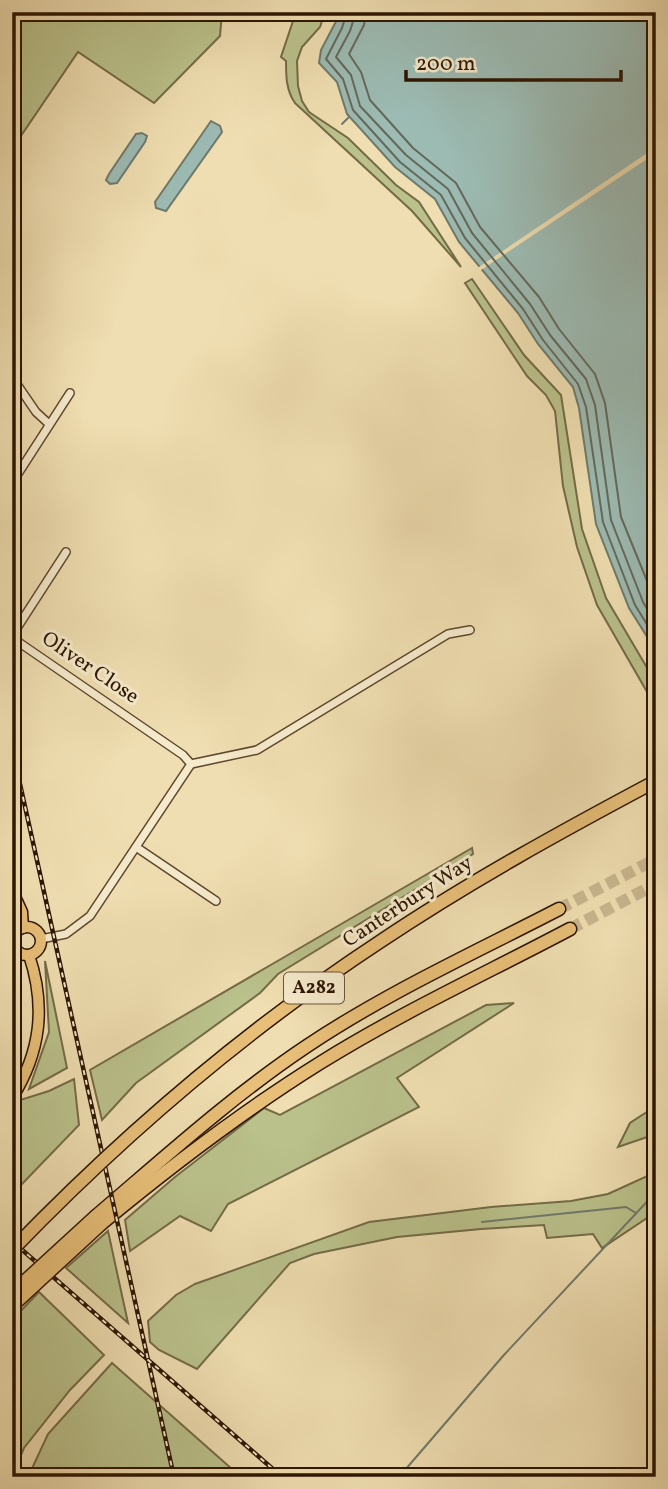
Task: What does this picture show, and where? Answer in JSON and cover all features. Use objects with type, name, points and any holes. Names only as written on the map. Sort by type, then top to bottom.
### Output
[{"type":"highway","name":"Canterbury Way","points":[[12,1250],[117,1147],[179,1091],[311,990],[458,891],[656,781]]},
{"type":"highway","name":"A282","points":[[12,1306],[128,1195],[249,1088],[316,1040],[371,1007],[559,909]]},
{"type":"highway","name":"A282","points":[[12,1293],[65,1243],[128,1195],[322,1062],[570,929]]},
{"type":"main road","points":[[12,890],[22,912],[23,928]]},
{"type":"main road","points":[[23,928],[33,928],[41,939],[40,948],[30,955],[19,952],[14,946],[15,935],[23,928]]},
{"type":"main road","points":[[12,1098],[30,1062],[39,1025],[39,986],[30,955]]},
{"type":"street","points":[[12,377],[36,412],[49,424]]},
{"type":"street","points":[[12,483],[70,393]]},
{"type":"street","name":"Oliver Close","points":[[66,552],[15,631],[15,639],[183,755],[191,764]]},
{"type":"street","points":[[41,939],[66,934],[83,922],[191,764],[257,750],[448,634],[470,630]]},
{"type":"street","points":[[136,847],[216,901]]},
{"type":"green space","points":[[12,12],[222,12],[220,36],[154,103],[78,52],[12,149]]},
{"type":"green space","points":[[296,12],[325,12],[320,27],[302,47],[297,61],[298,86],[302,101],[309,112],[348,138],[396,185],[419,202],[461,267],[412,211],[295,103],[288,88],[286,61],[281,57]]},
{"type":"green space","points":[[472,279],[524,355],[561,395],[582,529],[606,598],[656,683],[654,704],[597,605],[577,547],[563,486],[555,411],[546,395],[527,376],[465,283]]},
{"type":"green space","points":[[472,848],[473,854],[278,974],[260,993],[136,1083],[102,1120],[90,1070]]},
{"type":"green space","points":[[45,961],[67,1068],[29,1089],[49,1032]]},
{"type":"green space","points":[[514,1003],[397,1078],[419,1107],[228,1204],[211,1231],[180,1216],[130,1251],[125,1220],[175,1177],[264,1108],[280,1115],[486,1005]]},
{"type":"green space","points":[[74,1079],[79,1125],[21,1185],[12,1208],[12,1112],[20,1100],[49,1091]]},
{"type":"green space","points":[[656,1106],[656,1150],[650,1136],[618,1147],[630,1123]]},
{"type":"green space","points":[[656,1172],[656,1212],[602,1248],[593,1234],[547,1238],[544,1225],[397,1237],[314,1254],[290,1263],[197,1369],[159,1350],[150,1342],[148,1321],[176,1295],[195,1284],[369,1222],[491,1207],[571,1201],[608,1194]]},
{"type":"green space","points":[[108,1231],[128,1323],[66,1268]]},
{"type":"green space","points":[[39,1292],[104,1355],[70,1390],[24,1448],[12,1476],[12,1320]]},
{"type":"green space","points":[[112,1363],[241,1477],[28,1477],[48,1434]]},
{"type":"water","points":[[341,12],[656,12],[656,651],[629,608],[596,524],[579,408],[573,387],[538,344],[518,313],[459,242],[435,199],[395,167],[347,114],[337,82],[319,63],[321,50]]},
{"type":"water","points":[[211,121],[220,126],[222,132],[166,211],[156,208],[155,202]]},
{"type":"water","points":[[136,134],[147,136],[145,142],[117,183],[110,184],[106,180],[109,174]]},
{"type":"pier","points":[[656,147],[656,153],[478,272],[476,269]]},
{"type":"waterway","points":[[342,124],[349,117]]},
{"type":"waterway","points":[[399,1477],[503,1356],[656,1192]]},
{"type":"waterway","points":[[482,1222],[626,1207],[636,1213]]},
{"type":"tunnel","points":[[559,909],[656,859]]},
{"type":"tunnel","points":[[570,929],[656,884]]},
{"type":"railway","points":[[12,748],[174,1477]]},
{"type":"railway","points":[[12,1241],[282,1477]]}]
